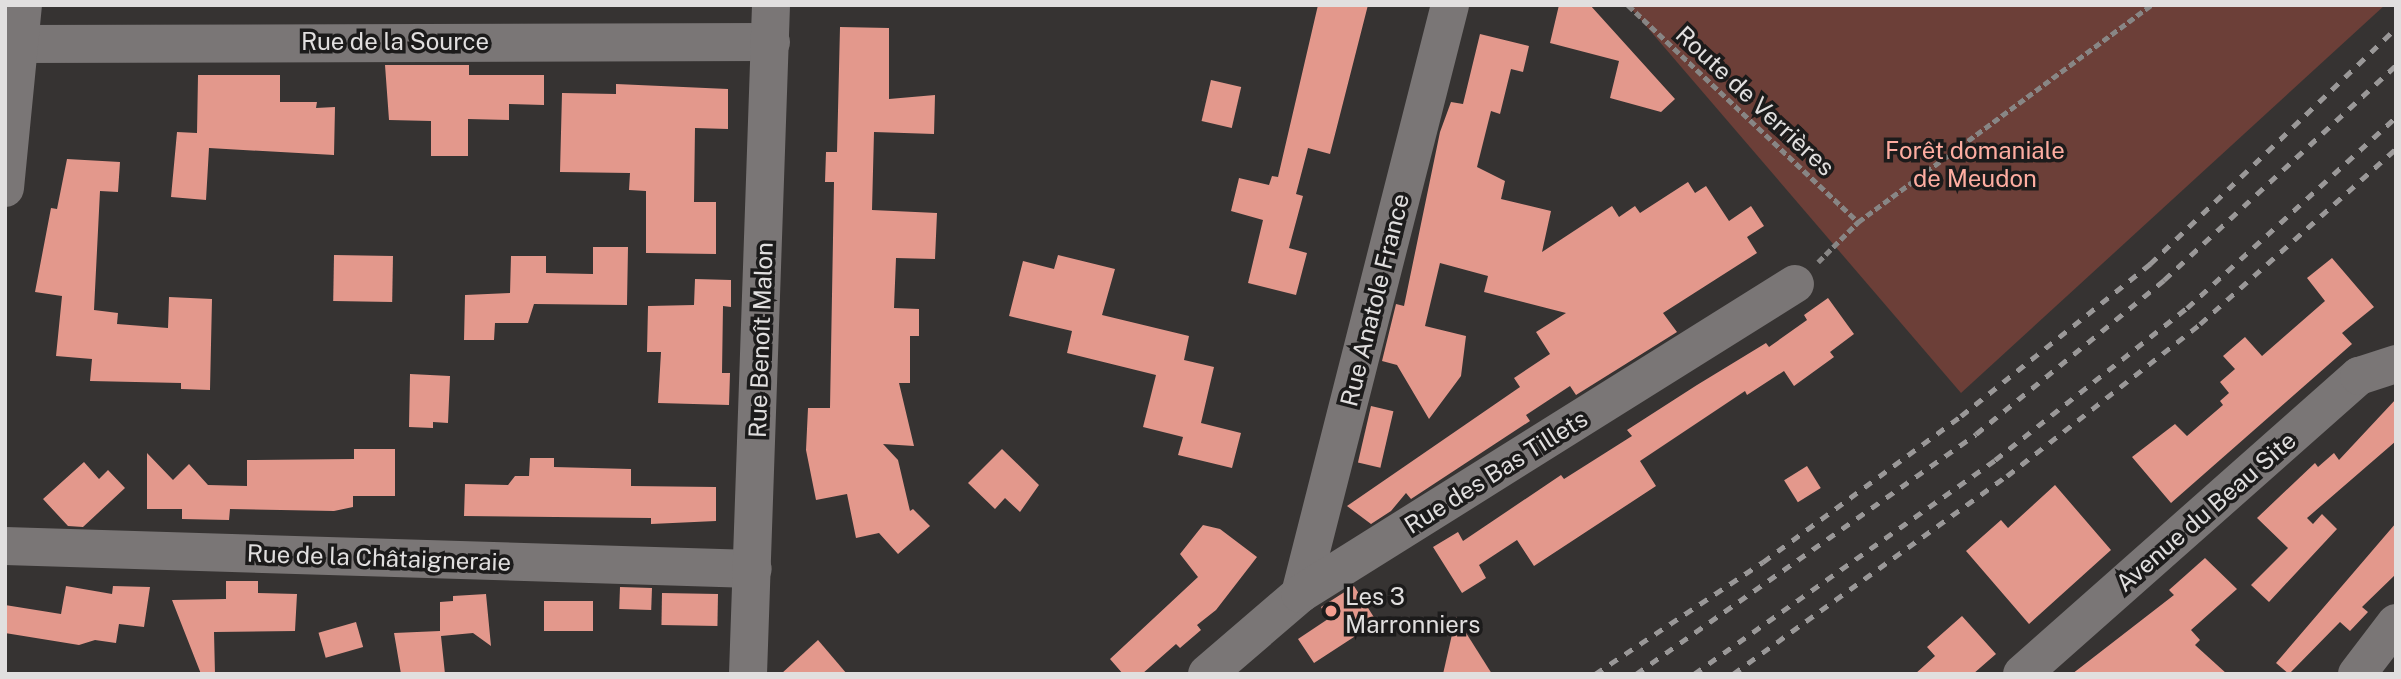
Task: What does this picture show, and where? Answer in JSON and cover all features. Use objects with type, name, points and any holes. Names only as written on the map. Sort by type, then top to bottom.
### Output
[{"type":"street","points":[[5,188],[23,5]]},
{"type":"street","name":"Rue Anatole France","points":[[1300,594],[1450,5]]},
{"type":"street","name":"Rue de la Source","points":[[18,44],[771,24]]},
{"type":"street","name":"Rue Benoît Malon","points":[[748,674],[771,24]]},
{"type":"street","name":"Rue des Bas Tillets","points":[[1207,674],[1300,594],[1795,284]]},
{"type":"street","name":"Avenue du Beau Site","points":[[2022,674],[2359,376],[2396,364]]},
{"type":"street","name":"Rue de la Châtaigneraie","points":[[5,546],[753,569]]},
{"type":"street","points":[[2357,674],[2396,623]]},
{"type":"path","name":"Route de Verrières","points":[[1628,5],[1858,222]]},
{"type":"path","points":[[1795,284],[1858,222],[2151,5]]},
{"type":"green space","name":"Forêt domaniale de Meudon","points":[[1628,5],[2385,5],[1961,393]]},
{"type":"building","points":[[1318,5],[1368,5],[1330,154],[1308,148],[1296,194],[1303,196],[1289,248],[1307,253],[1296,295],[1248,283],[1263,220],[1231,211],[1239,178],[1269,185],[1272,176],[1278,177]]},
{"type":"building","points":[[1559,5],[1590,5],[1675,99],[1661,112],[1610,98],[1619,61],[1550,43]]},
{"type":"building","points":[[840,27],[889,28],[889,99],[935,95],[934,134],[874,132],[872,210],[937,213],[935,259],[896,258],[894,308],[919,309],[919,336],[910,336],[910,383],[899,383],[914,446],[883,444],[898,460],[910,511],[913,509],[930,526],[898,554],[879,533],[856,538],[847,494],[816,500],[806,450],[808,408],[830,408],[834,182],[825,182],[826,152],[837,152]]},
{"type":"building","points":[[1480,34],[1529,46],[1523,72],[1511,69],[1500,114],[1491,111],[1477,167],[1505,181],[1501,199],[1551,211],[1542,252],[1612,206],[1619,217],[1635,206],[1640,213],[1688,182],[1695,193],[1706,186],[1729,221],[1751,206],[1764,226],[1747,237],[1757,253],[1663,313],[1677,332],[1576,395],[1570,386],[1526,415],[1530,421],[1411,499],[1406,493],[1391,511],[1371,524],[1347,506],[1520,387],[1514,378],[1550,354],[1536,332],[1566,313],[1484,292],[1488,276],[1440,263],[1425,326],[1466,336],[1461,376],[1429,419],[1397,365],[1382,361],[1396,304],[1404,306],[1440,132],[1451,102],[1463,104]]},
{"type":"building","points":[[385,65],[469,65],[469,75],[544,75],[544,105],[509,104],[509,120],[468,119],[468,156],[431,156],[431,121],[389,120]]},
{"type":"building","points":[[198,75],[280,75],[280,102],[317,102],[316,108],[335,107],[334,155],[209,148],[206,200],[171,197],[177,132],[197,133]]},
{"type":"building","points":[[1211,80],[1241,87],[1232,128],[1202,121]]},
{"type":"building","points":[[616,84],[728,89],[728,129],[695,128],[694,202],[716,202],[716,254],[646,253],[646,191],[629,190],[630,173],[560,172],[562,93],[616,94]]},
{"type":"building","points":[[67,159],[120,162],[118,192],[100,191],[94,310],[118,313],[117,324],[168,328],[169,297],[212,299],[210,390],[181,389],[181,383],[90,381],[92,359],[56,356],[62,296],[35,292],[51,208],[57,209]]},
{"type":"building","points":[[593,247],[628,247],[627,305],[534,304],[528,323],[495,323],[494,340],[464,340],[465,295],[510,293],[511,256],[546,256],[546,273],[593,274]]},
{"type":"building","points":[[334,255],[393,256],[392,302],[333,301]]},
{"type":"building","points":[[1058,255],[1115,269],[1102,315],[1189,336],[1184,360],[1214,367],[1201,423],[1241,433],[1232,468],[1178,455],[1183,437],[1143,427],[1156,375],[1067,353],[1072,331],[1009,316],[1023,261],[1054,269]]},
{"type":"building","points":[[2332,258],[2374,307],[2342,333],[2352,344],[2171,503],[2132,457],[2175,424],[2187,436],[2223,405],[2220,401],[2229,393],[2220,382],[2235,369],[2223,356],[2245,337],[2262,356],[2325,301],[2307,278]]},
{"type":"building","points":[[695,279],[731,280],[731,307],[723,306],[722,373],[730,373],[729,405],[658,403],[661,352],[647,352],[648,306],[694,305]]},
{"type":"building","points":[[1828,298],[1854,334],[1830,352],[1834,357],[1794,386],[1784,371],[1747,395],[1745,391],[1640,461],[1656,486],[1534,566],[1517,540],[1479,565],[1486,578],[1462,593],[1433,547],[1458,532],[1463,541],[1561,475],[1564,479],[1632,436],[1627,430],[1766,343],[1769,347],[1807,320],[1804,315]]},
{"type":"building","points":[[410,374],[450,376],[448,423],[433,422],[433,428],[409,427]]},
{"type":"building","points":[[2396,399],[2396,441],[2307,518],[2313,524],[2322,514],[2337,529],[2269,602],[2251,585],[2288,548],[2257,518],[2315,463],[2318,467],[2334,453],[2339,460]]},
{"type":"building","points":[[1371,406],[1393,411],[1380,468],[1358,463]]},
{"type":"building","points":[[354,449],[395,449],[395,496],[353,496],[353,507],[334,511],[230,509],[229,520],[182,519],[182,509],[147,509],[147,453],[173,480],[189,464],[208,485],[247,486],[247,460],[354,459]]},
{"type":"building","points":[[1002,449],[1039,485],[1020,512],[1005,498],[995,509],[968,483]]},
{"type":"building","points":[[530,458],[554,458],[554,467],[631,469],[631,486],[716,487],[716,521],[651,524],[651,518],[464,516],[465,484],[508,485],[515,476],[529,476]]},
{"type":"building","points":[[84,462],[99,479],[108,470],[125,488],[83,527],[68,526],[43,499]]},
{"type":"building","points":[[1807,466],[1821,488],[1798,502],[1784,480]]},
{"type":"building","points":[[2055,485],[2111,550],[2029,624],[1966,551],[2001,520],[2008,528]]},
{"type":"building","points":[[2396,523],[2396,574],[2362,607],[2368,612],[2350,631],[2340,622],[2289,674],[2276,663]]},
{"type":"building","points":[[1203,525],[1220,529],[1257,557],[1216,610],[1197,625],[1201,630],[1180,648],[1176,644],[1142,674],[1123,674],[1110,659],[1198,577],[1180,554]]},
{"type":"building","points":[[2205,558],[2237,589],[2191,630],[2200,640],[2195,645],[2227,674],[2072,674],[2174,595],[2169,590]]},
{"type":"building","points":[[226,581],[258,581],[258,593],[297,594],[295,631],[214,632],[215,674],[201,674],[172,600],[226,599]]},
{"type":"building","points":[[66,586],[112,594],[113,586],[150,587],[144,627],[119,624],[116,643],[95,640],[79,645],[5,633],[5,605],[61,614]]},
{"type":"building","points":[[1354,586],[1377,622],[1314,663],[1298,639],[1328,619],[1321,607]]},
{"type":"building","points":[[620,587],[652,588],[651,610],[619,609]]},
{"type":"building","points":[[662,593],[718,594],[717,626],[661,625]]},
{"type":"building","points":[[486,594],[491,646],[473,633],[441,636],[445,674],[401,674],[394,633],[440,631],[440,602],[453,601],[453,596]]},
{"type":"building","points":[[544,601],[593,601],[593,631],[544,631]]},
{"type":"building","points":[[1962,616],[1996,654],[1973,674],[1915,674],[1935,656],[1927,647]]},
{"type":"building","points":[[1456,617],[1492,674],[1443,674]]},
{"type":"building","points":[[356,622],[363,647],[326,658],[319,633]]},
{"type":"building","points":[[818,640],[847,674],[781,674]]},
{"type":"railway","points":[[1595,674],[1763,562],[1961,416],[2150,264],[2396,28]]},
{"type":"railway","points":[[1636,674],[1976,434],[2164,280],[2396,65]]},
{"type":"railway","points":[[1694,674],[1995,460],[2187,308],[2396,117]]},
{"type":"railway","points":[[1733,674],[2007,476],[2200,324],[2396,149]]},
{"type":"place","name":"Les 3 Marronniers","points":[[1331,611]]}]
